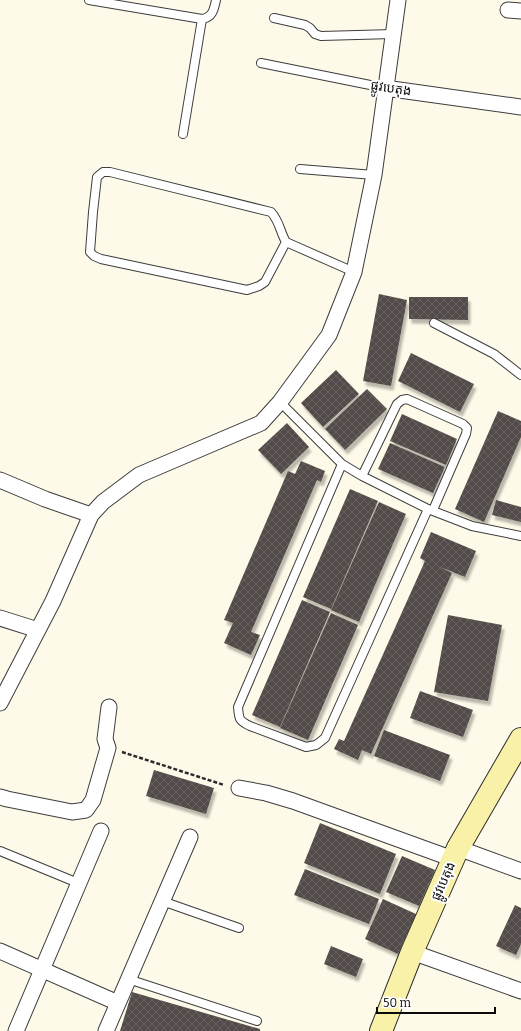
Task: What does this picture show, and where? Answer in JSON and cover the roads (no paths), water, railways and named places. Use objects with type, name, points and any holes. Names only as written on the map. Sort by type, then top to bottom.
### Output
[{"type":"street","points":[[0,703],[53,601],[91,515],[103,502],[139,474],[261,423],[280,402],[328,335],[354,272],[374,175],[398,0]]},
{"type":"street","name":"ផ្លូវបេតុង","points":[[385,88],[521,107]]},
{"type":"street","points":[[0,480],[91,515]]},
{"type":"street","points":[[0,618],[38,630]]},
{"type":"street","points":[[0,797],[72,812],[86,810],[93,800],[108,748],[105,739],[109,707]]},
{"type":"street","name":"ផ្លូវបេតុង","points":[[382,1031],[412,952],[456,853],[521,739]]},
{"type":"street","points":[[238,788],[266,793],[456,853],[521,871]]},
{"type":"street","points":[[16,1031],[101,831]]},
{"type":"street","points":[[106,1031],[190,837]]},
{"type":"street","points":[[0,951],[118,1003]]},
{"type":"street","points":[[412,952],[521,991]]},
{"type":"lane","points":[[89,0],[202,19],[208,18],[211,15],[216,0]]},
{"type":"lane","points":[[274,18],[305,25],[315,34],[321,36],[393,34]]},
{"type":"lane","points":[[183,134],[202,19]]},
{"type":"lane","name":"ផ្លូវបេតុង","points":[[261,62],[385,88]]},
{"type":"lane","points":[[300,169],[374,175]]},
{"type":"lane","points":[[286,242],[265,282],[259,286],[247,290],[101,259],[94,256],[90,252],[97,177],[103,172],[110,172],[271,212],[276,218],[282,236],[286,242],[354,272]]},
{"type":"lane","points":[[434,323],[494,354],[521,375]]},
{"type":"lane","points":[[342,464],[238,707],[239,718],[242,722],[306,747],[316,745],[325,738],[466,434],[467,428],[463,424],[406,399],[402,400],[397,404],[362,476]]},
{"type":"lane","points":[[280,402],[342,464],[362,476],[430,509],[472,526],[521,536]]},
{"type":"lane","points":[[0,851],[78,883]]},
{"type":"lane","points":[[162,901],[239,928]]},
{"type":"lane","points":[[128,979],[257,1021]]}]
